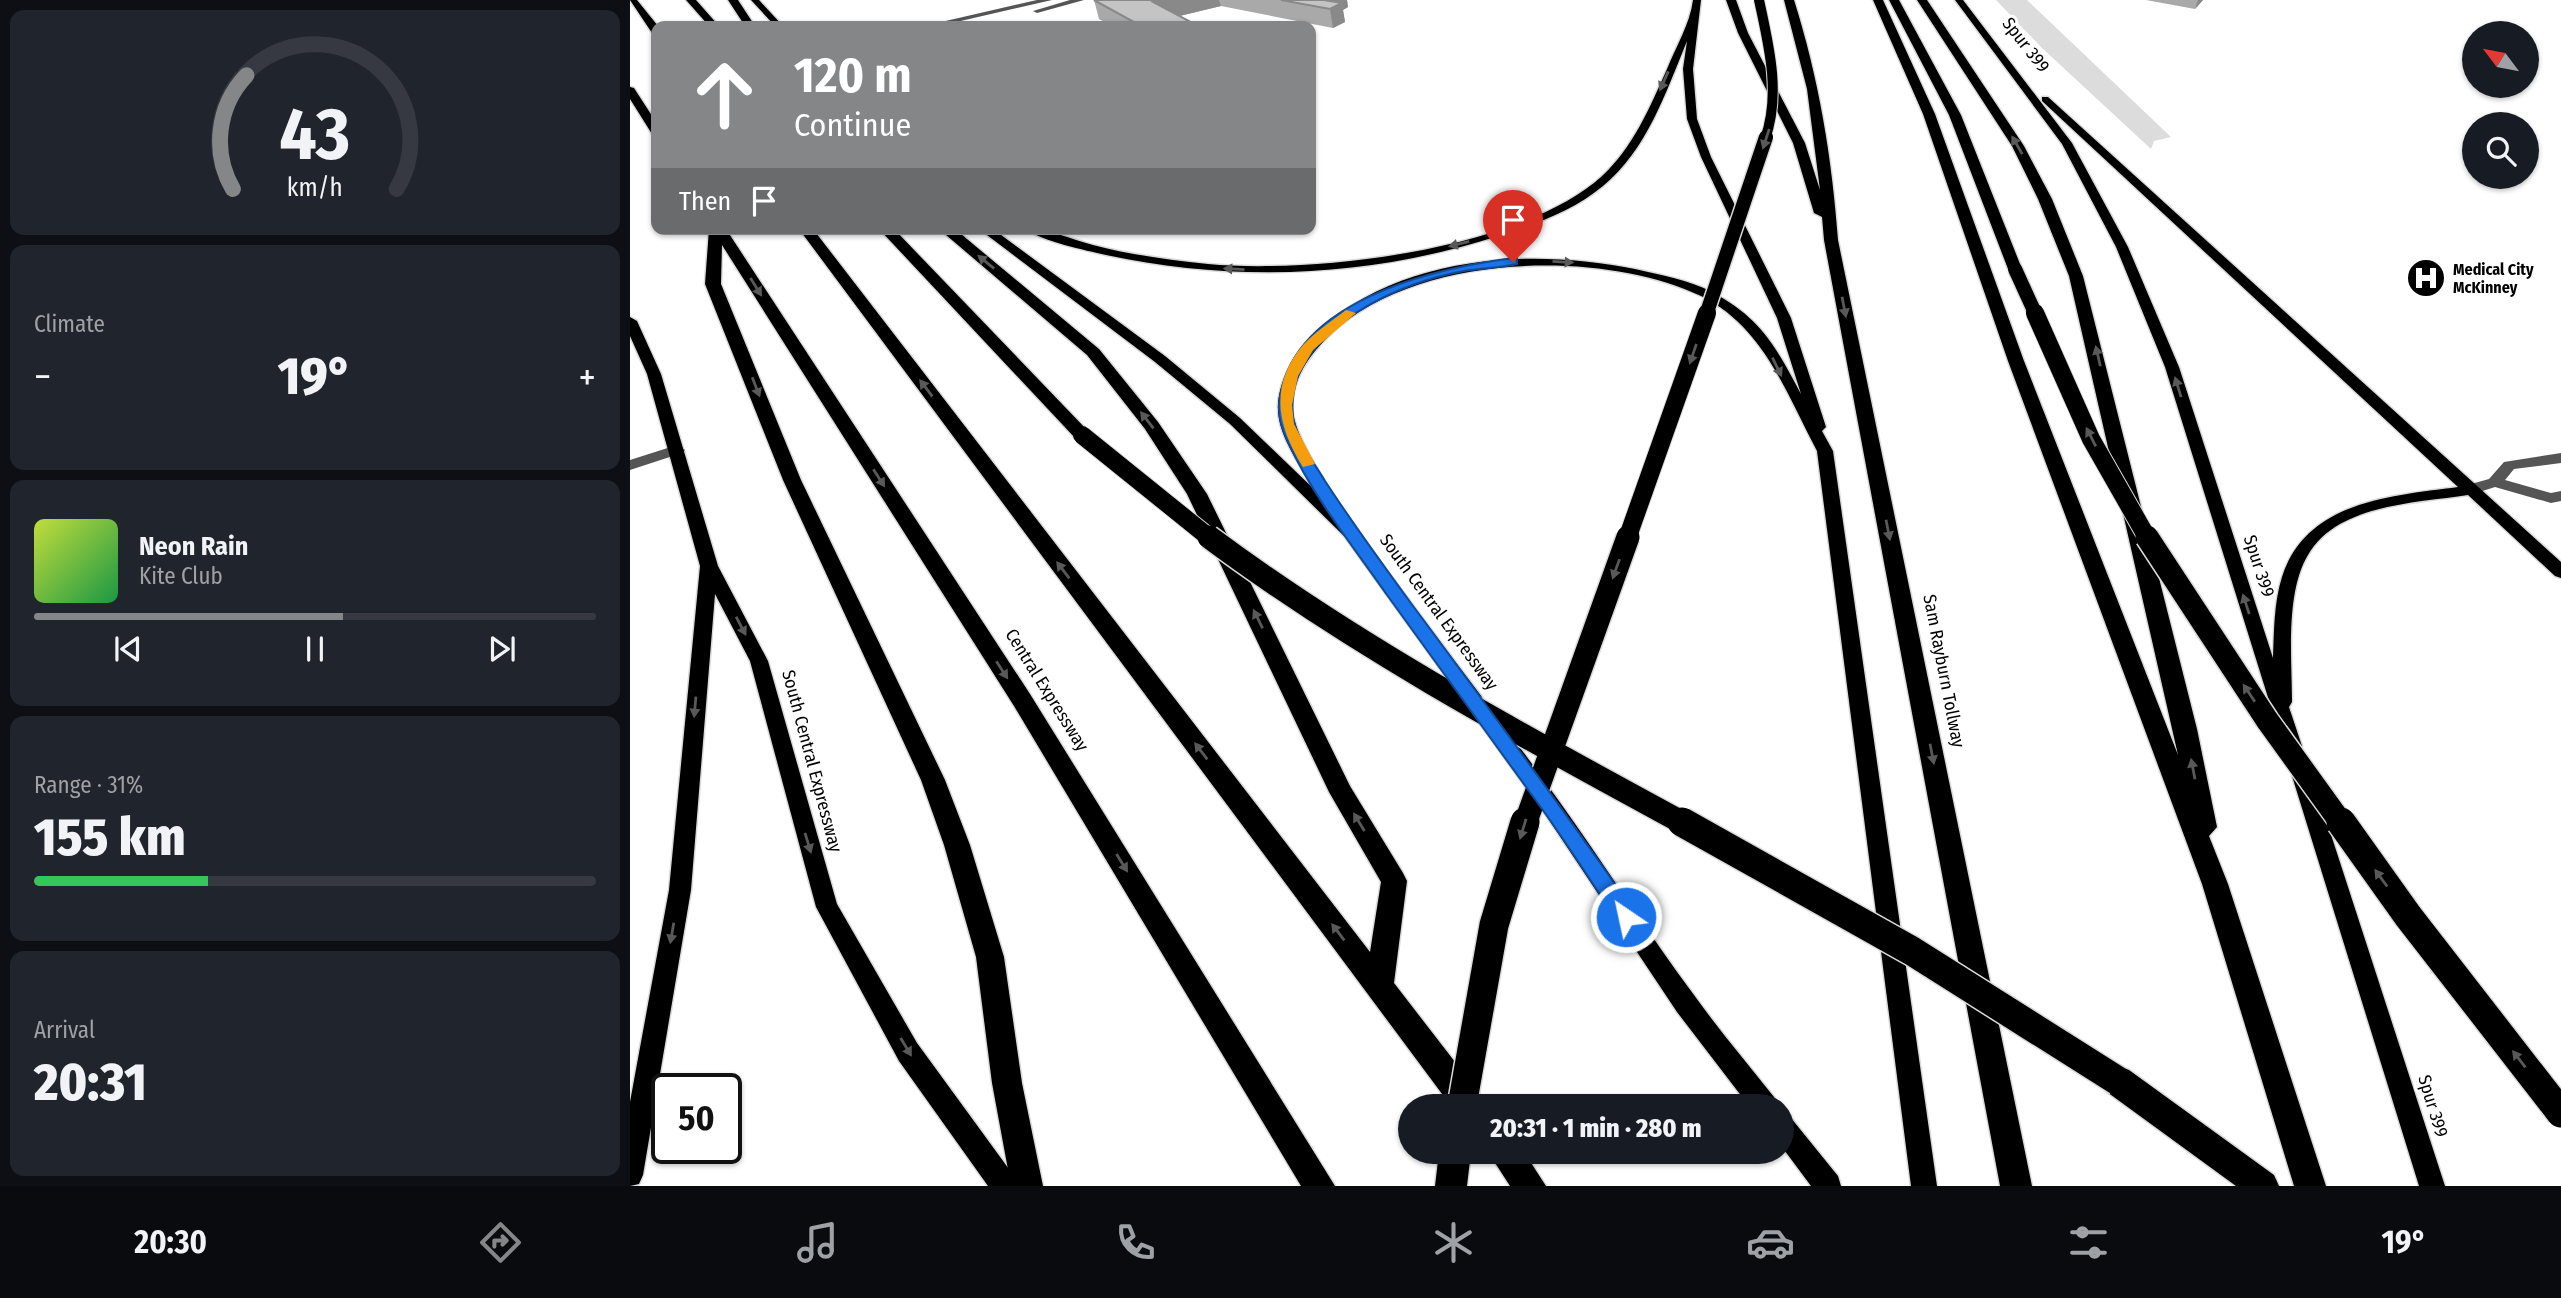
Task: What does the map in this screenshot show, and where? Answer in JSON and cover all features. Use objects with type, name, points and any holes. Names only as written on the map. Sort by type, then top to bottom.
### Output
[{"type":"highway","points":[[632,0],[651,25]]},
{"type":"highway","points":[[691,0],[709,21]]},
{"type":"highway","points":[[707,0],[712,21]]},
{"type":"highway","points":[[733,0],[747,21]]},
{"type":"highway","points":[[1731,0],[1742,33],[1799,143],[1830,240]]},
{"type":"highway","points":[[1464,1094],[1494,925],[1531,804],[1683,384],[1772,119],[1775,94],[1772,57],[1759,0]]},
{"type":"highway","name":"Sam Rayburn Tollway","points":[[1789,0],[1816,98],[1826,165],[1830,240],[2016,1186]]},
{"type":"highway","points":[[1878,0],[1911,68],[1934,127],[2015,361],[2215,884],[2310,1186]]},
{"type":"highway","points":[[1894,0],[1955,115],[2015,269],[2091,439],[2157,555],[2267,720],[2393,895],[2561,1113]]},
{"type":"highway","points":[[1922,0],[2018,146],[2045,199],[2076,276],[2185,729],[2215,884]]},
{"type":"highway","points":[[630,90],[651,123]]},
{"type":"highway","points":[[717,235],[713,284],[792,480],[933,780],[957,845],[990,957],[1007,1083],[1027,1186]]},
{"type":"highway","name":"Central Expressway","points":[[722,235],[1022,700],[1319,1186]]},
{"type":"highway","points":[[811,235],[1460,1094]]},
{"type":"highway","points":[[892,235],[1082,435],[1133,479],[1274,584],[1440,687],[1843,911],[2024,1019],[2118,1081],[2263,1186]]},
{"type":"highway","points":[[953,235],[1093,352],[1152,426],[1197,494],[1341,792],[1394,881],[1379,987]]},
{"type":"highway","points":[[1451,1186],[1454,1164]]},
{"type":"highway","points":[[1513,1164],[1530,1186]]},
{"type":"main road","points":[[755,0],[774,21]]},
{"type":"main road","points":[[1696,0],[1688,69],[1692,119],[1706,157],[1784,318],[1825,451],[1924,1186]]},
{"type":"main road","name":"Spur 399","points":[[1959,0],[2017,72],[2067,143],[2107,215],[2172,367],[2432,1186]]},
{"type":"main road","points":[[1053,235],[1125,256],[1179,265],[1242,270],[1306,268],[1379,261],[1491,236],[1575,201],[1606,178],[1624,159],[1641,132],[1693,20]]},
{"type":"main road","points":[[2017,72],[2561,572]]},
{"type":"main road","name":"South Central Expressway","points":[[993,235],[1160,359],[1235,421],[1350,533],[1552,808],[1686,1004],[1756,1094]]},
{"type":"main road","points":[[1350,533],[1297,447],[1287,424],[1285,405],[1292,376],[1308,348],[1335,323],[1367,302],[1407,284],[1461,268],[1513,262],[1591,264],[1664,279],[1706,294],[1744,318],[1766,342],[1825,451]]},
{"type":"main road","name":"South Central Expressway","points":[[630,321],[654,374],[709,566],[759,661],[827,907],[908,1052],[1004,1186]]},
{"type":"main road","points":[[2282,716],[2284,623],[2290,576],[2306,544],[2332,521],[2372,505],[2470,490]]},
{"type":"main road","points":[[630,1175],[680,890],[709,566]]},
{"type":"main road","points":[[1794,1142],[1828,1186]]},
{"type":"street","points":[[951,21],[1048,0]]},
{"type":"street","points":[[993,21],[1080,0]]},
{"type":"street","points":[[630,465],[677,450]]},
{"type":"street","points":[[2470,490],[2495,482],[2509,465],[2561,458]]},
{"type":"street","points":[[2495,482],[2551,498],[2561,496]]},
{"type":"shaded area","points":[[1996,0],[2027,0],[2171,137],[2154,141],[2151,149],[2042,48]]},
{"type":"building","points":[[1094,0],[1164,0],[1153,2],[1189,21],[1132,21]]},
{"type":"building","points":[[1281,0],[1324,0],[1342,3],[1330,9]]},
{"type":"slow traffic","points":[[1308,464],[1287,424],[1285,405],[1292,376],[1308,348],[1350,313]]},
{"type":"place","name":"Medical City McKinney","points":[[2426,278]]},
{"type":"route","points":[[1513,262],[1461,268],[1407,284],[1367,302],[1335,323],[1308,348],[1292,376],[1285,405],[1287,424],[1297,447],[1350,533],[1552,808],[1626,917]]}]
